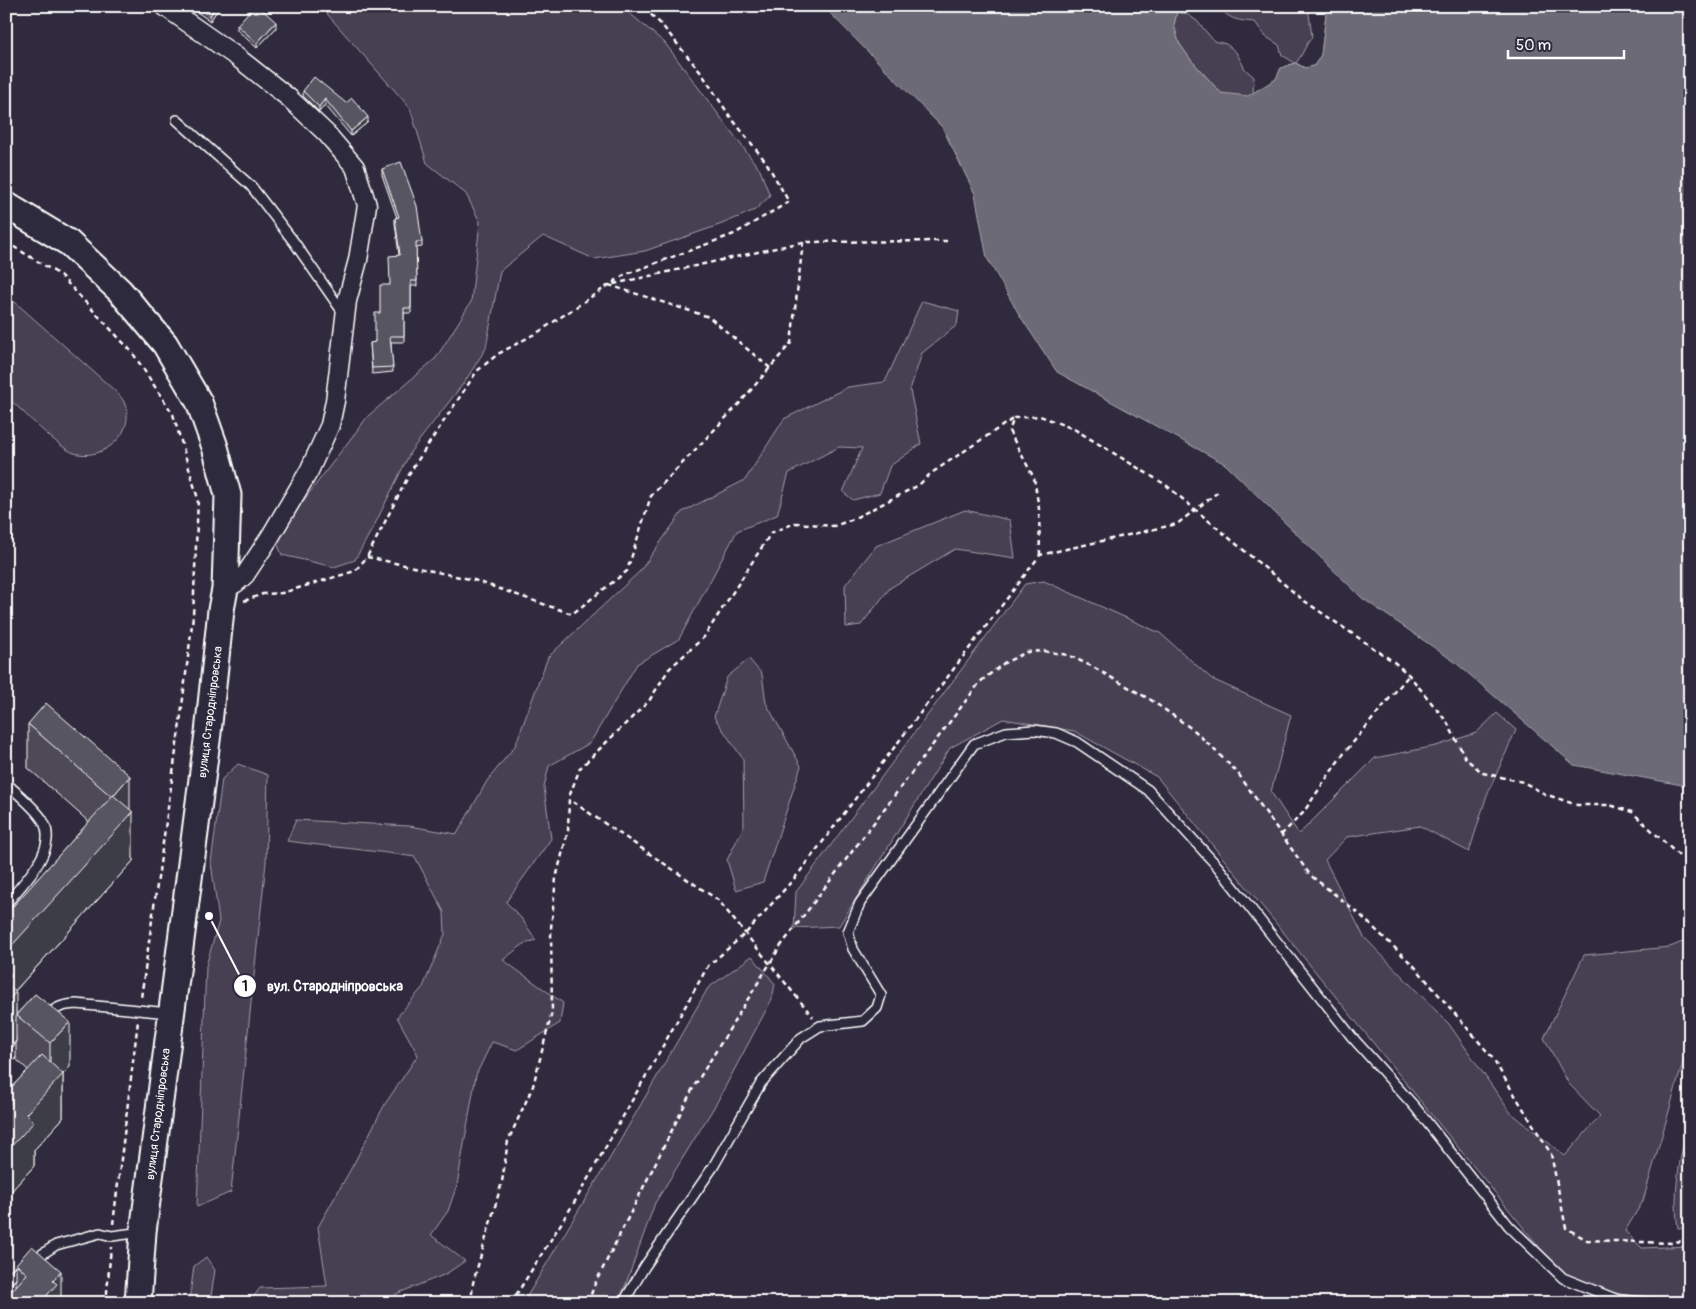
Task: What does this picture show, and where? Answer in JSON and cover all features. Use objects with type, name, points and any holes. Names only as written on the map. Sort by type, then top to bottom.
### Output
[{"type":"street","points":[[164,6],[237,57],[288,98],[327,134],[355,167],[367,205],[364,233],[347,301],[335,401],[330,425],[309,471],[270,537],[245,574],[223,599]]},
{"type":"street","name":"вулиця Стародніпровська","points":[[6,205],[69,243],[120,291],[165,344],[199,402],[215,447],[228,495],[223,599],[208,733],[143,1232],[138,1303]]},
{"type":"lane","points":[[177,120],[251,186],[294,242],[345,315]]},
{"type":"lane","points":[[623,1303],[644,1266],[712,1167],[761,1083],[800,1038],[820,1026],[863,1021],[877,1008],[881,995],[853,949],[848,932],[860,903],[974,744],[1006,732],[1034,730],[1056,733],[1077,742],[1148,790],[1218,867],[1352,1037],[1414,1107],[1509,1226],[1562,1278],[1618,1300],[1660,1303]]},
{"type":"lane","points":[[6,782],[41,818],[46,826],[47,835],[42,858],[6,904]]},
{"type":"lane","points":[[40,1024],[53,1010],[64,1005],[99,1005],[170,1014]]},
{"type":"lane","points":[[6,1061],[26,1039]]},
{"type":"lane","points":[[6,1281],[21,1268],[56,1246],[100,1233],[112,1236],[143,1232]]},
{"type":"path","points":[[223,599],[282,593],[355,571],[368,557],[412,469],[477,371],[498,354],[540,331],[624,275],[734,234],[789,202],[766,162],[729,115],[702,74],[660,24],[642,6]]},
{"type":"path","points":[[609,285],[803,242],[948,241]]},
{"type":"path","points":[[6,242],[60,275],[132,352],[173,414],[198,498],[192,626],[139,1010],[112,1236],[106,1303]]},
{"type":"path","points":[[368,557],[474,580],[572,614],[627,571],[652,496],[739,404],[791,343],[803,242]]},
{"type":"path","points":[[609,285],[709,317],[770,368]]},
{"type":"path","points":[[471,1303],[473,1283],[502,1182],[508,1141],[533,1086],[552,1012],[551,928],[556,878],[568,831],[569,797],[580,768],[648,701],[669,669],[704,637],[771,532],[795,522],[834,526],[851,520],[919,485],[930,474],[1014,418],[1040,416],[1074,429],[1166,485],[1303,600],[1394,662],[1409,675],[1447,722],[1466,758],[1483,773],[1523,782],[1545,794],[1577,805],[1610,805],[1632,812],[1690,866]]},
{"type":"path","points":[[512,1303],[577,1198],[708,966],[746,933],[799,873],[1040,555],[1039,509],[1034,478],[1009,431],[1014,418]]},
{"type":"path","points":[[1040,555],[1177,524],[1218,492]]},
{"type":"path","points":[[1281,835],[1303,813],[1341,757],[1409,675]]},
{"type":"path","points":[[573,802],[718,900],[820,1026]]},
{"type":"path","points":[[588,1303],[594,1286],[692,1090],[780,947]]},
{"type":"shaded area","points":[[320,6],[621,6],[665,43],[760,170],[770,196],[755,210],[722,224],[645,251],[594,259],[543,236],[500,271],[486,348],[466,380],[411,451],[355,560],[334,567],[282,555],[275,538],[368,416],[436,358],[471,302],[480,222],[466,194],[427,163],[410,108]]},
{"type":"shaded area","points":[[823,6],[1176,6],[1177,12],[1174,25],[1179,43],[1191,60],[1221,93],[1248,96],[1276,79],[1281,68],[1295,63],[1305,68],[1314,66],[1321,55],[1327,6],[1690,6],[1690,791],[1682,785],[1574,765],[1455,662],[1362,598],[1225,464],[1057,372],[1020,316],[987,258],[975,194],[942,127]]},
{"type":"shaded area","points":[[1220,6],[1308,6],[1312,37],[1296,63],[1305,68],[1314,66],[1321,55],[1327,6],[1342,125],[1221,93],[1191,60],[1179,43],[1174,25],[1177,12],[1187,14],[1197,21],[1214,41],[1226,44],[1236,52],[1245,69],[1254,77],[1253,93],[1276,79],[1281,68],[1295,63],[1282,55],[1279,45],[1265,36],[1255,22],[1230,17]]},
{"type":"shaded area","points":[[6,299],[15,302],[122,398],[127,413],[126,424],[122,434],[106,449],[85,455],[74,453],[58,444],[6,396]]},
{"type":"shaded area","points":[[922,301],[959,311],[957,325],[922,353],[910,390],[921,444],[890,466],[880,493],[853,500],[843,492],[862,448],[839,447],[789,473],[777,515],[737,531],[679,639],[637,664],[590,743],[549,766],[544,787],[551,839],[506,902],[522,919],[536,940],[525,943],[503,960],[563,1003],[560,1023],[517,1050],[492,1042],[476,1075],[457,1185],[448,1211],[431,1235],[465,1261],[446,1274],[396,1294],[395,1303],[249,1303],[260,1288],[327,1286],[318,1227],[385,1104],[418,1055],[397,1017],[423,987],[445,934],[444,912],[415,857],[287,841],[296,820],[409,826],[457,834],[487,781],[515,746],[548,657],[640,571],[682,512],[745,480],[784,419],[848,387],[885,382]]},
{"type":"shaded area","points":[[965,510],[1010,520],[1015,558],[955,549],[890,588],[861,625],[846,627],[845,585],[876,546]]},
{"type":"shaded area","points":[[1044,581],[1160,633],[1212,679],[1291,715],[1271,792],[1299,834],[1375,758],[1436,746],[1476,733],[1497,713],[1516,730],[1487,795],[1469,852],[1420,826],[1347,837],[1325,860],[1364,937],[1449,1024],[1510,1112],[1565,1156],[1600,1116],[1569,1084],[1544,1038],[1584,955],[1670,947],[1690,939],[1690,1058],[1684,1059],[1643,1201],[1625,1231],[1642,1248],[1690,1246],[1690,1297],[1649,1298],[1609,1291],[1579,1281],[1553,1264],[1157,777],[1074,731],[1003,719],[950,748],[839,926],[794,928],[796,892],[1025,584]]},
{"type":"shaded area","points":[[749,659],[762,674],[766,703],[801,766],[763,882],[736,890],[727,860],[744,826],[743,759],[714,717],[727,677]]},
{"type":"shaded area","points":[[238,764],[268,775],[266,862],[231,1192],[197,1207],[206,966],[219,921],[211,863],[222,779]]},
{"type":"shaded area","points":[[752,956],[775,984],[772,999],[716,1104],[655,1203],[619,1303],[523,1303],[610,1158],[708,988]]},
{"type":"shaded area","points":[[1690,1116],[1690,1228],[1678,1228],[1676,1214],[1677,1186]]},
{"type":"shaded area","points":[[206,1257],[215,1270],[210,1303],[189,1303],[194,1266]]},
{"type":"building","points":[[196,6],[216,6],[210,16]]},
{"type":"building","points":[[254,6],[258,6],[276,22],[257,43],[237,25]]},
{"type":"building","points":[[314,77],[346,103],[352,98],[368,117],[351,131],[325,99],[319,107],[303,91]]},
{"type":"building","points":[[401,162],[417,206],[422,242],[416,242],[417,281],[411,281],[411,308],[404,308],[404,336],[390,336],[393,367],[372,368],[370,343],[375,342],[375,313],[380,313],[380,285],[390,285],[389,256],[400,255],[395,218],[399,217],[382,169]]},
{"type":"building","points":[[46,703],[130,776],[112,797],[28,724]]},
{"type":"building","points":[[113,795],[133,812],[6,952],[6,914]]},
{"type":"building","points":[[6,970],[12,975],[6,982]]},
{"type":"building","points":[[6,984],[16,992],[6,1003]]},
{"type":"building","points":[[35,994],[70,1022],[50,1043],[16,1015]]},
{"type":"building","points":[[42,1055],[63,1074],[26,1114],[34,1122],[6,1152],[6,1108],[12,1102],[6,1097],[6,1093]]},
{"type":"building","points":[[32,1246],[61,1271],[53,1281],[57,1284],[40,1303],[10,1303],[14,1298],[9,1294],[27,1274],[16,1264]]},
{"type":"place","name":"вул. Стародніпровська","points":[[209,916]]}]
